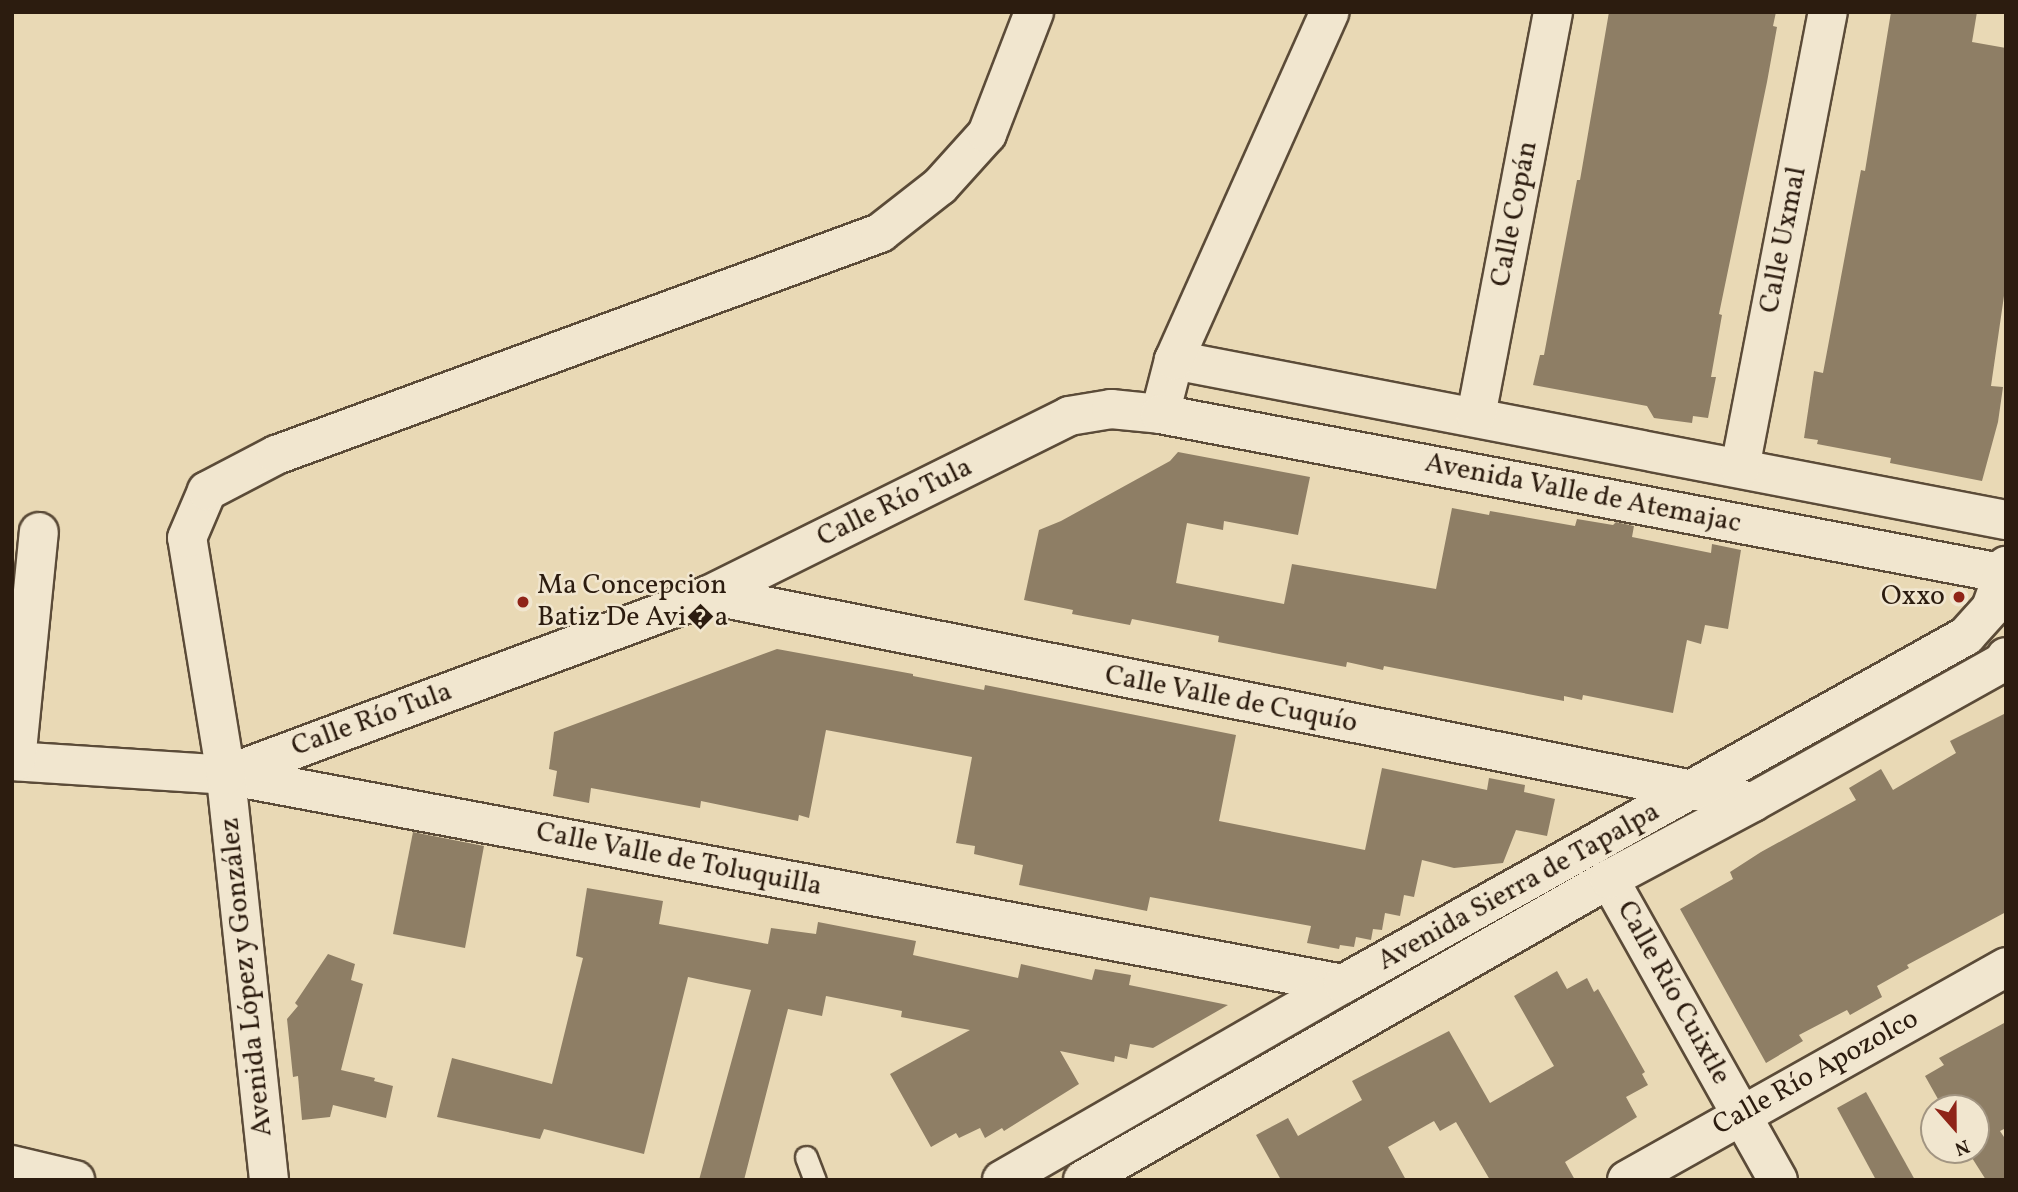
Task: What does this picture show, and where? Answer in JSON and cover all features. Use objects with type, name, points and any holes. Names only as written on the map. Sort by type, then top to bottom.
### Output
[{"type":"street","name":"Avenida López y González","points":[[269,1180],[226,775],[187,538],[207,491],[276,456],[880,233],[940,186],[987,134],[1034,12]]},
{"type":"street","points":[[1160,414],[1174,360],[1330,12]]},
{"type":"street","name":"Calle Copán","points":[[1476,416],[1553,12]]},
{"type":"street","name":"Calle Uxmal","points":[[1740,468],[1828,12]]},
{"type":"street","name":"Avenida Valle de Atemajac","points":[[1174,360],[2006,520]]},
{"type":"street","name":"Calle Río Tula","points":[[226,775],[709,595],[1069,416],[1111,409],[1160,414]]},
{"type":"street","name":"Avenida Valle de Atemajac","points":[[1160,414],[2005,571]]},
{"type":"street","points":[[14,761],[39,532]]},
{"type":"street","name":"Avenida Sierra de Tapalpa","points":[[1002,1180],[1343,984],[1966,636],[1990,608],[2005,571]]},
{"type":"street","name":"Calle Valle de Cuquío","points":[[709,595],[1691,792],[1753,802]]},
{"type":"street","name":"Avenida Sierra de Tapalpa","points":[[1083,1180],[1609,879],[2001,663],[2006,657]]},
{"type":"street","name":"Calle Valle de Toluquilla","points":[[14,761],[226,775],[1343,984]]},
{"type":"street","name":"Calle Río Cuixtle","points":[[1609,879],[1778,1180]]},
{"type":"street","name":"Calle Río Apozolco","points":[[1627,1180],[2006,967]]},
{"type":"street","points":[[12,1166],[75,1180]]},
{"type":"lane","points":[[806,1157],[815,1180]]},
{"type":"building","points":[[1609,12],[1776,12],[1773,26],[1777,27],[1767,82],[1719,314],[1722,315],[1711,377],[1716,377],[1708,418],[1693,416],[1692,423],[1654,418],[1647,406],[1533,385],[1540,355],[1544,355],[1577,180],[1580,180]]},
{"type":"building","points":[[1891,12],[1977,12],[1972,42],[2006,48],[2006,282],[1991,386],[2003,387],[1998,422],[1982,481],[1890,463],[1891,458],[1817,444],[1818,440],[1804,438],[1814,371],[1823,373],[1861,170],[1865,171]]},
{"type":"building","points":[[1178,452],[1310,477],[1298,535],[1224,521],[1223,530],[1187,523],[1176,583],[1284,604],[1292,564],[1436,589],[1452,508],[1489,515],[1490,511],[1575,526],[1577,519],[1613,525],[1616,522],[1634,526],[1632,537],[1711,553],[1712,544],[1741,550],[1728,629],[1705,625],[1701,644],[1687,640],[1673,713],[1583,695],[1582,700],[1564,696],[1564,701],[1384,666],[1383,670],[1347,662],[1346,667],[1218,642],[1219,636],[1132,619],[1130,625],[1072,614],[1073,610],[1024,600],[1039,530],[1061,521],[1170,461]]},
{"type":"building","points":[[777,649],[984,690],[985,685],[1236,735],[1219,821],[1365,850],[1382,768],[1487,790],[1489,778],[1525,785],[1524,792],[1555,799],[1547,836],[1516,830],[1503,863],[1454,868],[1422,860],[1414,897],[1404,895],[1400,916],[1385,913],[1382,930],[1373,929],[1371,940],[1356,937],[1354,947],[1340,945],[1339,949],[1307,943],[1311,926],[1150,897],[1147,911],[1019,885],[1023,865],[974,854],[975,846],[956,843],[972,757],[826,730],[809,818],[799,815],[798,821],[701,801],[700,808],[591,788],[589,803],[553,796],[557,771],[549,769],[554,732]]},
{"type":"building","points":[[2006,713],[2006,912],[1907,965],[1909,968],[1877,986],[1882,997],[1850,1015],[1847,1010],[1799,1035],[1803,1041],[1766,1063],[1680,909],[1733,879],[1730,872],[1761,852],[1856,800],[1849,788],[1881,769],[1893,790],[1956,753],[1950,741]]},
{"type":"building","points":[[413,832],[484,846],[465,948],[393,934]]},
{"type":"building","points":[[587,888],[663,901],[659,924],[768,944],[771,928],[816,934],[818,922],[916,941],[913,955],[1018,978],[1021,964],[1092,980],[1095,969],[1131,975],[1129,985],[1228,1005],[1153,1048],[1130,1044],[1127,1059],[1115,1056],[1114,1062],[1060,1051],[1079,1084],[1004,1131],[1002,1128],[985,1138],[980,1128],[959,1138],[956,1133],[931,1147],[890,1074],[970,1030],[901,1017],[902,1011],[826,996],[822,1016],[788,1009],[744,1180],[699,1180],[751,990],[688,977],[644,1154],[544,1129],[540,1139],[437,1117],[452,1058],[552,1084],[583,958],[576,956]]},
{"type":"building","points":[[328,954],[355,964],[351,980],[363,984],[341,1070],[375,1078],[374,1081],[393,1086],[386,1118],[333,1105],[330,1117],[302,1120],[298,1076],[293,1077],[287,1019],[298,1006],[295,1003]]},
{"type":"building","points":[[1557,971],[1567,989],[1587,978],[1594,992],[1598,989],[1645,1072],[1642,1074],[1648,1085],[1626,1097],[1637,1117],[1565,1162],[1575,1180],[1490,1180],[1456,1122],[1440,1131],[1434,1121],[1388,1147],[1406,1180],[1281,1180],[1256,1135],[1288,1118],[1298,1136],[1362,1100],[1352,1081],[1449,1031],[1490,1103],[1554,1066],[1514,996]]},
{"type":"building","points":[[2006,1022],[2006,1128],[2000,1131],[2006,1140],[2006,1180],[1986,1180],[1976,1164],[1990,1164],[1990,1094],[1935,1094],[1925,1076],[1944,1065],[1939,1058]]},
{"type":"building","points":[[1866,1092],[1915,1180],[1876,1180],[1837,1108]]},
{"type":"place","name":"Oxxo","points":[[1959,597]]},
{"type":"place","name":"Ma Concepcion Batiz De Avi�a","points":[[523,602]]}]
